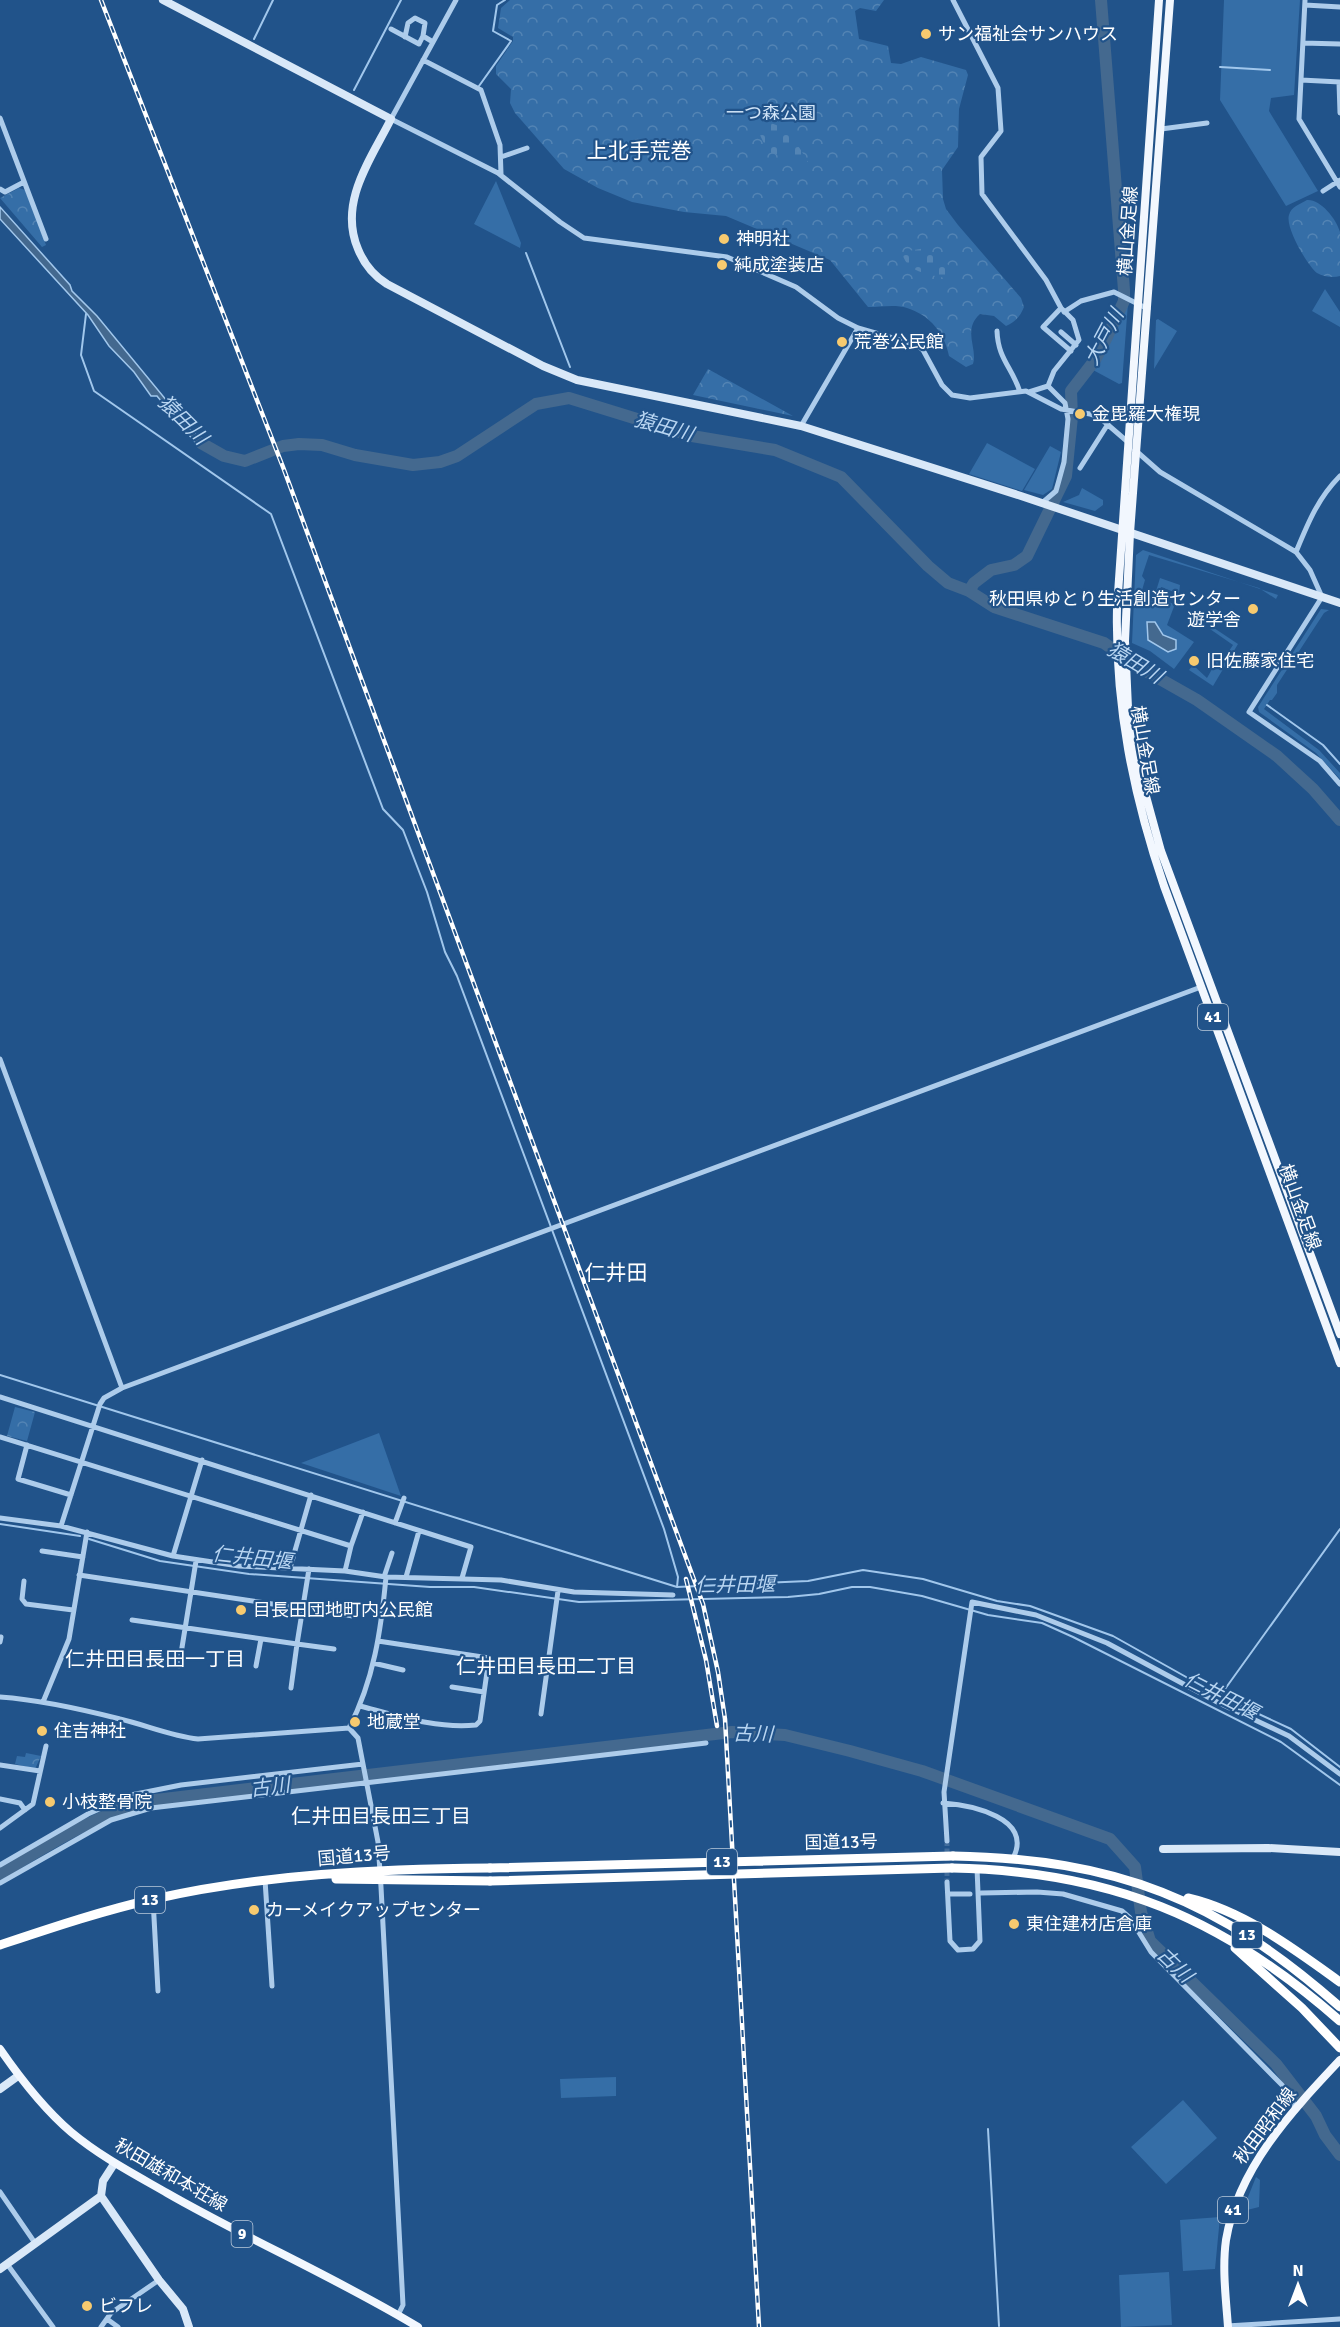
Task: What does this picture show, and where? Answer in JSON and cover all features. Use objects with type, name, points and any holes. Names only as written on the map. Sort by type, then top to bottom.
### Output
[{"type":"highway","name":"国道13号","points":[[0,1945],[70,1922],[153,1899],[265,1880],[380,1869],[953,1856],[1013,1858],[1079,1868],[1129,1880],[1171,1894],[1255,1939],[1337,2004]]},
{"type":"highway","name":"国道13号","points":[[304,1877],[381,1881],[490,1881],[952,1868],[1055,1875],[1149,1900],[1210,1928],[1284,1974],[1340,2021]]},
{"type":"highway","name":"13","points":[[1171,1894],[1206,1902],[1281,1940],[1340,1982]]},
{"type":"highway","name":"13","points":[[1210,1928],[1262,1970],[1340,2048]]},
{"type":"main road","name":"横山金足線","points":[[1126,532],[1136,451],[1160,0]]},
{"type":"main road","name":"横山金足線","points":[[1170,0],[1161,129],[1128,442],[1121,641],[1124,735],[1144,824],[1340,1364]]},
{"type":"main road","name":"横山金足線","points":[[1121,664],[1132,738],[1161,851],[1340,1334]]},
{"type":"main road","name":"秋田雄和本荘線","points":[[0,2049],[18,2076],[64,2126],[114,2164],[418,2327]]},
{"type":"main road","name":"秋田昭和線","points":[[1227,2326],[1224,2261],[1233,2211],[1245,2180],[1295,2111],[1340,2060]]},
{"type":"street","points":[[163,0],[501,174],[560,222],[584,238],[727,257],[796,287],[838,318],[858,328],[917,345],[942,385],[958,398],[1029,392],[1048,386]]},
{"type":"street","points":[[456,0],[355,192],[350,217],[352,230],[362,258],[379,279],[513,351],[577,380],[801,426],[1048,505],[1340,603]]},
{"type":"street","points":[[953,0],[998,88],[1001,131],[981,157],[982,194],[1046,280],[1062,310],[1077,327],[1079,340],[1054,371],[1048,386]]},
{"type":"street","points":[[1323,191],[1339,183],[1300,124],[1305,2],[1340,7]]},
{"type":"street","points":[[391,29],[405,37],[419,44],[425,23],[415,18],[408,23],[405,37]]},
{"type":"street","points":[[423,36],[433,42]]},
{"type":"street","points":[[1303,43],[1340,45]]},
{"type":"street","points":[[423,60],[481,90],[483,100],[495,124],[501,157],[501,174]]},
{"type":"street","points":[[1301,80],[1339,82],[1340,113]]},
{"type":"street","points":[[0,118],[46,239]]},
{"type":"street","points":[[1161,129],[1207,123]]},
{"type":"street","points":[[501,157],[527,148]]},
{"type":"street","points":[[0,189],[5,192],[24,182]]},
{"type":"street","points":[[1071,351],[1043,327],[1062,310],[1081,300],[1104,293],[1119,294],[1143,306]]},
{"type":"street","points":[[801,426],[858,328]]},
{"type":"street","points":[[997,331],[998,347],[1003,361],[1013,370],[1020,392]]},
{"type":"street","points":[[1061,332],[1076,345]]},
{"type":"street","points":[[1048,386],[1065,403],[1068,410],[1065,452],[1060,478],[1048,505]]},
{"type":"street","points":[[1029,392],[1068,410],[1090,414],[1108,424],[1160,472],[1296,552],[1310,570],[1322,597]]},
{"type":"street","points":[[1080,468],[1108,424]]},
{"type":"street","points":[[1296,552],[1306,524],[1324,493],[1340,476]]},
{"type":"street","points":[[1322,597],[1249,712],[1320,761],[1340,784]]},
{"type":"street","points":[[61,1526],[99,1407],[104,1398],[122,1388],[1202,987]]},
{"type":"street","points":[[0,1059],[122,1388]]},
{"type":"street","points":[[0,1397],[471,1547],[462,1578]]},
{"type":"street","points":[[0,1437],[351,1546]]},
{"type":"street","points":[[27,1445],[18,1479],[71,1495]]},
{"type":"street","points":[[173,1556],[202,1460]]},
{"type":"street","points":[[290,1568],[311,1495]]},
{"type":"street","points":[[395,1523],[403,1501]]},
{"type":"street","points":[[345,1571],[363,1512]]},
{"type":"street","points":[[0,1518],[61,1526],[173,1556],[290,1568],[308,1575],[345,1571],[385,1577],[501,1581],[558,1591],[673,1595]]},
{"type":"street","points":[[406,1577],[419,1531]]},
{"type":"street","points":[[43,1702],[69,1639],[87,1532]]},
{"type":"street","points":[[42,1551],[83,1557]]},
{"type":"street","points":[[349,1728],[360,1706],[373,1663],[378,1641],[385,1577],[392,1553]]},
{"type":"street","points":[[179,1666],[196,1560]]},
{"type":"street","points":[[80,1575],[353,1616]]},
{"type":"street","points":[[291,1688],[308,1575]]},
{"type":"street","points":[[24,1581],[22,1599],[26,1604],[73,1610]]},
{"type":"street","points":[[541,1714],[558,1591]]},
{"type":"street","points":[[947,1841],[944,1792],[972,1602],[1036,1615],[1107,1643],[1218,1703],[1289,1736],[1340,1774]]},
{"type":"street","points":[[132,1620],[334,1649]]},
{"type":"street","points":[[256,1666],[261,1639]]},
{"type":"street","points":[[360,1706],[438,1725],[469,1726],[480,1721],[489,1658],[378,1641]]},
{"type":"street","points":[[373,1663],[403,1670]]},
{"type":"street","points":[[452,1687],[484,1692]]},
{"type":"street","points":[[0,1697],[43,1702],[121,1719],[179,1737],[198,1739],[349,1728]]},
{"type":"street","points":[[349,1728],[358,1738],[378,1842],[402,2320]]},
{"type":"street","points":[[0,1883],[90,1831],[131,1812],[366,1780],[706,1743]]},
{"type":"street","points":[[0,1828],[33,1804],[46,1746]]},
{"type":"street","points":[[0,1765],[40,1771]]},
{"type":"street","points":[[0,1865],[88,1814],[131,1795],[181,1785],[364,1766]]},
{"type":"street","points":[[0,1799],[20,1803],[25,1810]]},
{"type":"street","points":[[943,1803],[961,1804],[1004,1819],[1013,1828],[1018,1849],[1013,1858]]},
{"type":"street","points":[[1163,1849],[1268,1848],[1340,1852]]},
{"type":"street","points":[[947,1882],[951,1944],[958,1950],[974,1948],[980,1941],[977,1868]]},
{"type":"street","points":[[265,1880],[272,1986]]},
{"type":"street","points":[[981,1893],[1063,1894],[1122,1911],[1130,1918],[1151,1953],[1282,2085],[1292,2097],[1295,2111]]},
{"type":"street","points":[[948,1894],[970,1894]]},
{"type":"street","points":[[153,1899],[158,1991]]},
{"type":"street","points":[[0,2089],[18,2076]]},
{"type":"street","points":[[53,2327],[4,2266],[101,2196],[104,2181],[114,2164]]},
{"type":"street","points":[[0,2192],[35,2243]]},
{"type":"street","points":[[101,2196],[159,2280],[183,2309],[189,2327]]},
{"type":"street","points":[[101,2327],[111,2313],[159,2280]]},
{"type":"street","points":[[107,2319],[118,2327]]},
{"type":"street","points":[[1227,2326],[1340,2319]]},
{"type":"green space","name":"一つ森公園","points":[[510,0],[884,0],[876,11],[860,8],[855,11],[859,39],[888,46],[891,63],[901,64],[921,57],[966,70],[968,75],[959,109],[958,147],[942,170],[943,199],[946,209],[958,225],[1021,298],[1024,307],[1021,314],[1006,326],[994,316],[980,314],[972,326],[971,333],[973,364],[966,367],[949,356],[940,333],[923,315],[903,307],[868,307],[830,260],[726,216],[684,212],[632,202],[598,188],[564,169],[515,113],[510,103],[511,89],[496,74],[496,66],[513,41],[513,37],[498,28],[501,8]]},
{"type":"green space","points":[[1224,0],[1300,0],[1294,95],[1271,98],[1269,111],[1318,191],[1286,206],[1220,100]]},
{"type":"green space","points":[[764,123],[772,123],[785,130],[796,142],[808,162],[768,152],[760,135]]},
{"type":"green space","points":[[496,181],[521,243],[520,248],[474,224]]},
{"type":"green space","points":[[19,188],[25,190],[46,245],[42,247],[0,198]]},
{"type":"green space","points":[[1307,200],[1322,206],[1338,227],[1340,276],[1328,277],[1317,273],[1293,237],[1289,221],[1290,212]]},
{"type":"green space","points":[[926,248],[955,270],[951,279],[915,269],[909,265],[902,252]]},
{"type":"green space","points":[[1325,289],[1340,312],[1340,327],[1312,311]]},
{"type":"green space","points":[[1128,303],[1122,383],[1119,384],[1093,370]]},
{"type":"green space","points":[[1158,319],[1177,331],[1154,369],[1156,320]]},
{"type":"green space","points":[[708,369],[793,416],[693,395]]},
{"type":"green space","points":[[987,443],[1035,469],[1022,491],[969,474]]},
{"type":"green space","points":[[1050,446],[1061,452],[1052,489],[1043,495],[1024,490]]},
{"type":"green space","points":[[1082,488],[1103,500],[1103,505],[1095,511],[1063,502],[1079,495]]},
{"type":"green space","points":[[1143,550],[1239,582],[1149,555],[1142,576],[1145,580],[1140,597],[1153,601],[1160,578],[1180,585],[1179,594],[1161,587],[1157,599],[1175,604],[1167,625],[1194,642],[1174,669],[1150,651],[1132,643],[1136,555]]},
{"type":"green space","points":[[1261,589],[1278,595],[1276,599]]},
{"type":"green space","points":[[1321,609],[1329,610],[1324,613],[1277,685],[1277,693],[1264,709],[1319,750],[1340,773],[1340,779],[1316,753],[1259,712],[1258,707]]},
{"type":"green space","points":[[1211,626],[1238,644],[1213,686],[1189,670],[1193,665],[1207,678],[1220,655],[1225,657],[1233,645],[1210,629]]},
{"type":"green space","points":[[15,1407],[35,1412],[27,1441],[7,1436]]},
{"type":"green space","points":[[379,1433],[401,1496],[301,1463]]},
{"type":"green space","points":[[26,1753],[41,1756],[35,1769],[15,1764],[17,1756],[25,1757]]},
{"type":"green space","points":[[616,2077],[616,2096],[561,2098],[560,2079]]},
{"type":"green space","points":[[1183,2100],[1217,2138],[1166,2184],[1131,2147]]},
{"type":"green space","points":[[1256,2177],[1260,2180],[1259,2207],[1247,2210],[1244,2207]]},
{"type":"green space","points":[[1220,2217],[1215,2269],[1183,2271],[1180,2220]]},
{"type":"green space","points":[[1169,2272],[1172,2325],[1121,2327],[1119,2275]]},
{"type":"shaded area","points":[[0,207],[70,285],[72,291],[97,316],[190,429],[212,449],[224,455],[199,447],[157,396],[151,396],[134,372],[109,346],[88,315],[0,219]]},
{"type":"shaded area","points":[[1147,622],[1155,622],[1163,635],[1176,640],[1176,649],[1168,652],[1148,640]]},
{"type":"waterway","points":[[254,39],[273,0]]},
{"type":"waterway","points":[[354,90],[401,0]]},
{"type":"waterway","points":[[479,86],[511,41],[493,31],[497,5],[505,0]]},
{"type":"waterway","name":"大戸川","points":[[969,591],[974,583],[991,570],[1014,565],[1027,556],[1066,476],[1072,417],[1071,391],[1095,360],[1124,301],[1101,0]]},
{"type":"waterway","points":[[1220,67],[1270,70]]},
{"type":"waterway","points":[[526,253],[570,367]]},
{"type":"waterway","points":[[86,314],[81,355],[94,391],[271,514],[383,809],[403,830],[427,892],[445,952],[457,976],[664,1529],[678,1577],[677,1587]]},
{"type":"waterway","name":"猿田川","points":[[201,443],[224,456],[245,461],[283,446],[299,444],[322,445],[355,455],[413,465],[440,462],[457,456],[536,404],[569,398],[692,436],[775,450],[841,477],[928,566],[948,583],[969,591],[994,607],[1104,643],[1137,666],[1197,700],[1277,756],[1313,789],[1340,820]]},
{"type":"waterway","points":[[1267,705],[1323,745],[1340,764]]},
{"type":"waterway","points":[[0,1375],[677,1587],[808,1581],[863,1570],[923,1579],[997,1601],[1030,1606],[1113,1636],[1220,1696],[1291,1729],[1340,1767]]},
{"type":"waterway","name":"仁井田堰","points":[[0,1524],[80,1536]]},
{"type":"waterway","points":[[1220,1696],[1340,1529]]},
{"type":"waterway","name":"仁井田堰","points":[[89,1539],[160,1561],[249,1574],[430,1587],[474,1587],[579,1602],[788,1597],[819,1594],[852,1587],[870,1587],[922,1596],[988,1615],[1042,1623],[1073,1637],[1281,1742],[1340,1785]]},
{"type":"waterway","name":"古川","points":[[0,1874],[89,1823],[147,1801],[732,1732],[785,1735],[922,1771],[1110,1839],[1135,1867],[1141,1912],[1150,1941],[1276,2064],[1316,2116],[1325,2135],[1340,2155]]},
{"type":"waterway","points":[[988,2129],[999,2326]]},
{"type":"tunnel","points":[[947,1841],[947,1882]]},
{"type":"railway","points":[[101,0],[283,467],[703,1604],[718,1672],[725,1719],[759,2327]]},
{"type":"railway","points":[[686,1579],[706,1660],[717,1726]]},
{"type":"place","name":"サン福祉会サンハウス","points":[[926,34]]},
{"type":"place","name":"神明社","points":[[724,239]]},
{"type":"place","name":"純成塗装店","points":[[722,265]]},
{"type":"place","name":"荒巻公民館","points":[[842,342]]},
{"type":"place","name":"金毘羅大権現","points":[[1080,414]]},
{"type":"place","name":"秋田県ゆとり生活創造センター 遊学舎","points":[[1253,609]]},
{"type":"place","name":"旧佐藤家住宅","points":[[1194,661]]},
{"type":"place","name":"目長田団地町内公民館","points":[[241,1610]]},
{"type":"place","name":"地蔵堂","points":[[355,1722]]},
{"type":"place","name":"住吉神社","points":[[42,1731]]},
{"type":"place","name":"小枝整骨院","points":[[50,1802]]},
{"type":"place","name":"カーメイクアップセンター","points":[[254,1910]]},
{"type":"place","name":"東住建材店倉庫","points":[[1014,1924]]},
{"type":"place","name":"ビフレ","points":[[87,2306]]},
{"type":"district","name":"上北手荒巻","points":[[639,151]]},
{"type":"district","name":"仁井田","points":[[616,1273]]},
{"type":"district","name":"仁井田目長田一丁目","points":[[155,1659]]},
{"type":"district","name":"仁井田目長田二丁目","points":[[546,1666]]},
{"type":"district","name":"仁井田目長田三丁目","points":[[381,1816]]}]
